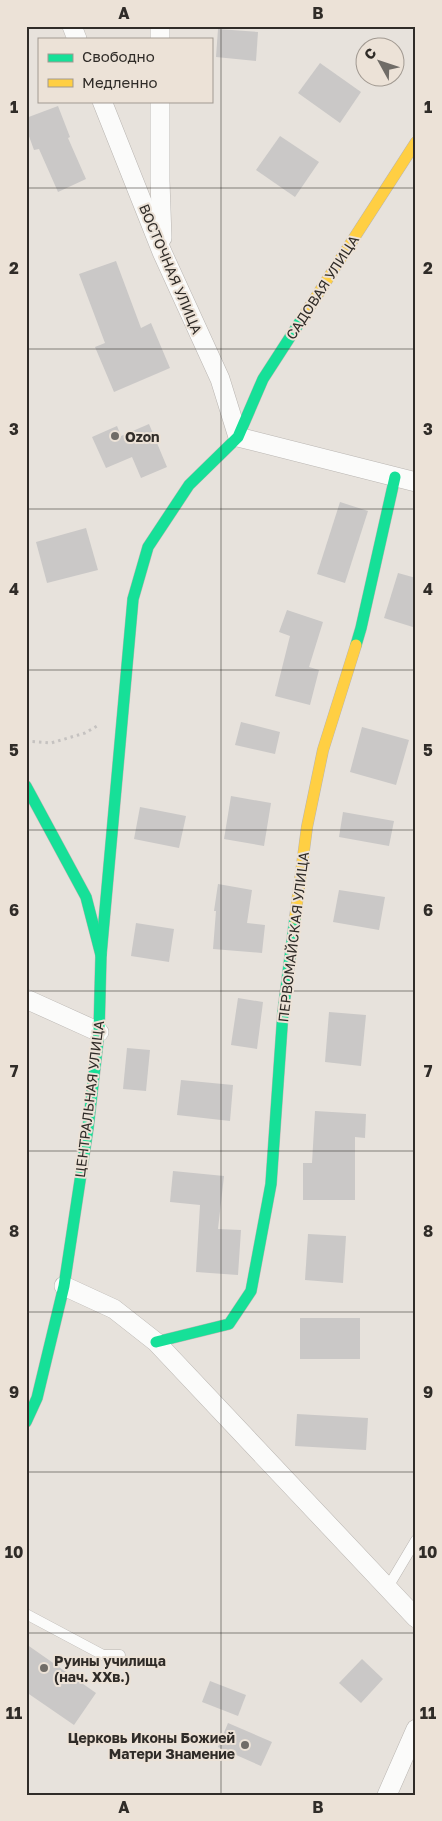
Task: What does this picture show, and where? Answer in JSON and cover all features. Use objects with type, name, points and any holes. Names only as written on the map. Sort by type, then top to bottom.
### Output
[{"type":"street","points":[[72,26],[77,38]]},
{"type":"street","name":"ВОСТОЧНАЯ УЛИЦА","points":[[102,102],[162,252],[220,379],[238,437]]},
{"type":"street","points":[[160,102],[162,252]]},
{"type":"street","name":"САДОВАЯ УЛИЦА","points":[[238,437],[263,379],[416,142]]},
{"type":"street","points":[[100,955],[133,599],[148,547],[189,485],[238,437],[416,482]]},
{"type":"street","name":"ПЕРВОМАЙСКАЯ УЛИЦА","points":[[156,1342],[229,1324],[251,1291],[271,1184],[283,1012],[307,827],[323,750],[361,628],[396,477]]},
{"type":"street","name":"ЦЕНТРАЛЬНАЯ УЛИЦА","points":[[26,786],[86,897],[100,955],[99,1032],[88,1128],[64,1286],[51,1346],[39,1389],[26,1422]]},
{"type":"street","points":[[26,999],[99,1032]]},
{"type":"street","points":[[64,1286],[114,1309],[156,1342],[416,1618]]},
{"type":"street","points":[[387,1795],[416,1729]]},
{"type":"lane","points":[[388,1587],[416,1540]]},
{"type":"lane","points":[[26,1614],[103,1655],[120,1655]]},
{"type":"path","points":[[26,741],[52,743],[85,733],[101,723]]},
{"type":"building","points":[[218,29],[258,32],[256,61],[216,57]]},
{"type":"building","points":[[320,63],[361,92],[340,123],[298,93]]},
{"type":"building","points":[[58,106],[70,137],[68,138],[86,179],[58,192],[39,149],[34,150],[26,128],[26,118]]},
{"type":"building","points":[[280,136],[319,162],[295,197],[256,170]]},
{"type":"building","points":[[116,261],[141,328],[151,323],[170,368],[114,392],[95,347],[105,343],[79,274]]},
{"type":"building","points":[[149,424],[167,467],[141,478],[132,457],[106,468],[92,437],[117,426],[121,436]]},
{"type":"building","points":[[340,502],[368,511],[345,583],[317,574]]},
{"type":"building","points":[[86,528],[98,570],[47,583],[36,542]]},
{"type":"building","points":[[398,573],[416,578],[416,628],[384,618]]},
{"type":"building","points":[[287,610],[323,622],[309,667],[319,670],[310,705],[275,696],[290,636],[279,632]]},
{"type":"building","points":[[241,722],[280,732],[275,754],[235,745]]},
{"type":"building","points":[[362,727],[409,740],[396,785],[350,772]]},
{"type":"building","points":[[231,796],[271,803],[264,846],[224,839]]},
{"type":"building","points":[[140,807],[186,816],[179,848],[134,839]]},
{"type":"building","points":[[343,812],[394,821],[389,846],[339,837]]},
{"type":"building","points":[[218,884],[252,890],[247,923],[265,925],[262,953],[213,949],[216,911],[214,911]]},
{"type":"building","points":[[339,890],[385,897],[379,930],[333,922]]},
{"type":"building","points":[[136,923],[174,929],[169,962],[131,956]]},
{"type":"building","points":[[238,998],[263,1002],[257,1049],[231,1045]]},
{"type":"building","points":[[329,1012],[366,1015],[361,1066],[325,1062]]},
{"type":"building","points":[[127,1048],[150,1050],[146,1091],[123,1089]]},
{"type":"building","points":[[181,1080],[233,1085],[230,1121],[177,1115]]},
{"type":"building","points":[[315,1111],[366,1114],[365,1138],[355,1137],[355,1200],[303,1200],[303,1163],[312,1163]]},
{"type":"building","points":[[173,1171],[224,1176],[218,1229],[241,1230],[238,1275],[196,1272],[200,1205],[170,1202]]},
{"type":"building","points":[[308,1234],[346,1236],[343,1283],[305,1280]]},
{"type":"building","points":[[300,1318],[360,1318],[360,1359],[300,1359]]},
{"type":"building","points":[[297,1414],[368,1418],[366,1450],[295,1446]]},
{"type":"building","name":"Руины училища (нач. XXв.)","points":[[26,1644],[96,1693],[74,1725],[26,1692]]},
{"type":"building","points":[[362,1659],[383,1679],[361,1703],[339,1683]]},
{"type":"building","points":[[210,1681],[246,1695],[238,1716],[202,1702]]},
{"type":"building","name":"Церковь Иконы Божией Матери Знамение","points":[[228,1723],[272,1742],[261,1766],[218,1747]]},
{"type":"traffic: fast","points":[[101,955],[133,599],[148,547],[189,485],[238,437],[263,379],[305,314]]},
{"type":"traffic: fast","points":[[356,645],[395,477]]},
{"type":"traffic: fast","points":[[26,786],[86,897],[101,955],[99,1032],[88,1128],[64,1286],[37,1398],[26,1422]]},
{"type":"traffic: fast","points":[[156,1342],[229,1324],[251,1291],[271,1184],[283,1012],[295,918]]},
{"type":"traffic: slow","points":[[305,314],[416,142]]},
{"type":"traffic: slow","points":[[295,918],[307,827],[323,750],[356,645]]},
{"type":"place","name":"Ozon","points":[[115,436]]},
{"type":"place","name":"Руины училища (нач. XXв.)","points":[[44,1668]]},
{"type":"place","name":"Церковь Иконы Божией Матери Знамение","points":[[245,1745]]}]
